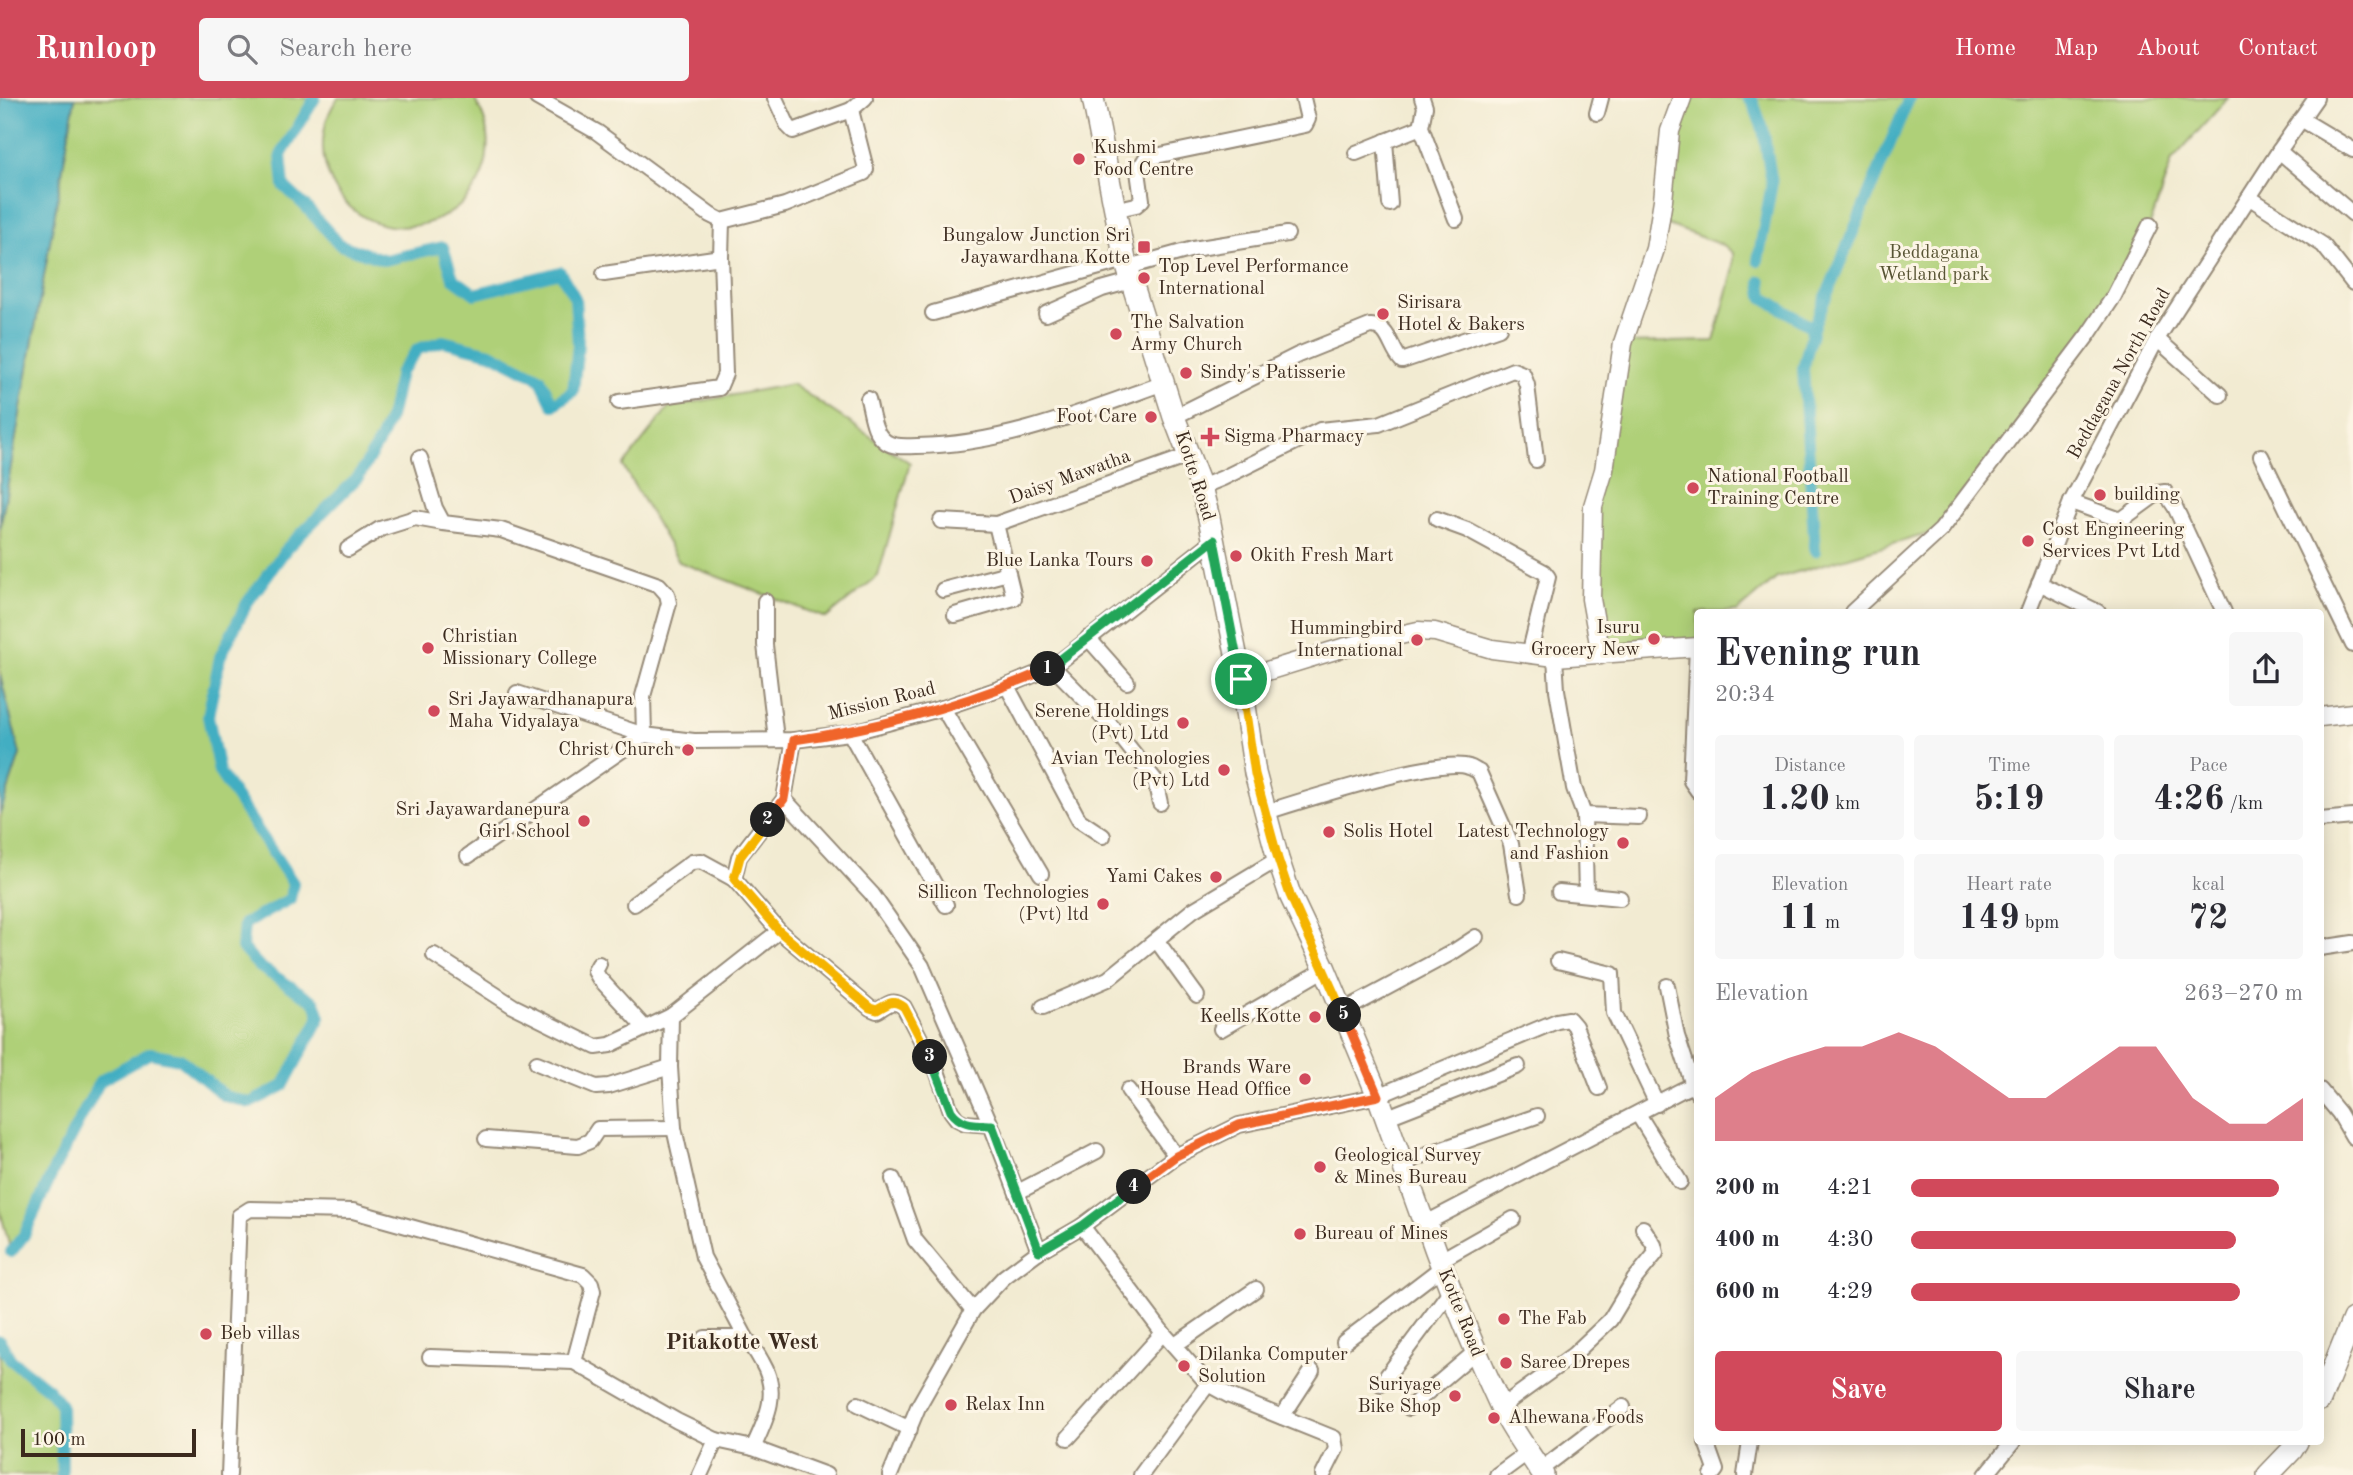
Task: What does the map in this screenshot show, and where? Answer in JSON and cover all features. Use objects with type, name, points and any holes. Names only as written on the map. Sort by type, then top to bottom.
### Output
[{"type":"main road","name":"Kotte Road","points":[[1093,98],[1128,269],[1174,417],[1201,487],[1214,540],[1241,679],[1255,774],[1278,859],[1290,895],[1325,969],[1378,1096],[1475,1352],[1501,1408],[1536,1466]]},
{"type":"main road","points":[[2324,1391],[2352,1327]]},
{"type":"main road","points":[[2268,1475],[2295,1445]]},
{"type":"street","points":[[537,98],[597,132],[722,221],[785,205],[864,173],[866,169],[851,110]]},
{"type":"street","points":[[775,98],[793,131],[851,110],[865,98]]},
{"type":"street","points":[[1114,211],[1136,205],[1142,200],[1138,171],[1146,158],[1305,125],[1308,119],[1303,98]]},
{"type":"street","points":[[1597,113],[1601,98]]},
{"type":"street","points":[[1601,655],[1591,598],[1593,506],[1604,470],[1623,343],[1654,249],[1664,201],[1670,131],[1682,98]]},
{"type":"street","name":"Beddagana North Road","points":[[2029,609],[2071,502],[2157,338],[2279,150],[2316,98]]},
{"type":"street","points":[[1426,101],[1421,127],[1456,219]]},
{"type":"street","points":[[2301,119],[2353,150]]},
{"type":"street","points":[[1356,152],[1421,127]]},
{"type":"street","points":[[1385,141],[1390,204]]},
{"type":"street","points":[[2279,150],[2353,214]]},
{"type":"street","points":[[2250,198],[2323,245],[2353,284]]},
{"type":"street","points":[[619,402],[719,388],[725,374],[722,221]]},
{"type":"street","points":[[1855,609],[1941,530],[2094,326],[2114,296],[2150,225]]},
{"type":"street","points":[[933,313],[1128,269],[1193,249],[1287,234]]},
{"type":"street","points":[[604,274],[721,257]]},
{"type":"street","points":[[1046,314],[1102,289],[1128,269]]},
{"type":"street","points":[[1174,417],[1298,355],[1370,327],[1383,329],[1400,361],[1499,328]]},
{"type":"street","points":[[2157,338],[2220,396]]},
{"type":"street","points":[[1201,487],[1320,430],[1379,424],[1513,370],[1523,374],[1527,385],[1536,460]]},
{"type":"street","points":[[869,399],[875,430],[885,442],[895,446],[934,446],[993,437],[1054,422],[1164,383]]},
{"type":"street","name":"Daisy Mawatha","points":[[955,615],[1014,598],[996,524],[1188,456]]},
{"type":"street","points":[[2261,456],[2353,645]]},
{"type":"street","points":[[420,458],[435,508],[443,523]]},
{"type":"street","points":[[2071,502],[2121,520],[2158,493],[2165,492],[2175,507],[2223,609]]},
{"type":"street","points":[[348,548],[380,529],[415,519],[501,530],[659,585],[667,594],[669,603],[643,696],[644,735],[468,856]]},
{"type":"street","points":[[1437,519],[1467,530],[1544,572],[1548,577],[1529,655]]},
{"type":"street","points":[[941,522],[996,524]]},
{"type":"street","name":"Mission Road","points":[[516,693],[644,735],[694,741],[794,740],[850,733],[943,708],[1053,667],[1214,540]]},
{"type":"street","points":[[943,590],[1008,573]]},
{"type":"street","points":[[2039,583],[2092,609]]},
{"type":"street","points":[[765,601],[765,645],[776,740]]},
{"type":"street","points":[[1241,679],[1342,648],[1418,631],[1435,632],[1492,649],[1555,657],[1694,647]]},
{"type":"street","points":[[1088,638],[1127,682]]},
{"type":"street","points":[[1555,657],[1557,690],[1572,777],[1584,815],[1586,894]]},
{"type":"street","points":[[1053,667],[1117,732],[1155,780],[1160,803]]},
{"type":"street","points":[[1007,686],[1079,820],[1102,836]]},
{"type":"street","points":[[943,708],[1041,874]]},
{"type":"street","points":[[2324,717],[2353,713]]},
{"type":"street","points":[[1694,714],[1691,781],[1694,785]]},
{"type":"street","points":[[850,733],[946,905]]},
{"type":"street","points":[[734,879],[740,857],[784,799],[794,740]]},
{"type":"street","points":[[1266,812],[1350,787],[1433,767],[1468,766],[1479,772],[1511,844],[1519,894]]},
{"type":"street","points":[[784,799],[872,894],[922,966],[992,1125],[1039,1251]]},
{"type":"street","points":[[1584,815],[1639,817]]},
{"type":"street","points":[[2324,820],[2353,817]]},
{"type":"street","points":[[1043,1007],[1108,979],[1193,910],[1278,859]]},
{"type":"street","points":[[635,904],[692,862],[701,861],[734,879],[779,931],[870,1008],[877,1010],[892,1001],[904,1007],[937,1071],[951,1111],[957,1119],[965,1123],[992,1125]]},
{"type":"street","points":[[1559,892],[1620,898]]},
{"type":"street","points":[[433,955],[513,1006],[596,1047],[610,1045],[671,1016],[779,931]]},
{"type":"street","points":[[1343,1011],[1476,937]]},
{"type":"street","points":[[1157,941],[1197,996]]},
{"type":"street","points":[[2324,947],[2353,943]]},
{"type":"street","points":[[1558,961],[1612,974],[1614,1013],[1657,1104]]},
{"type":"street","points":[[599,964],[596,971],[599,978],[645,1028]]},
{"type":"street","points":[[1220,1030],[1325,969]]},
{"type":"street","points":[[1667,986],[1677,1036],[1694,1087]]},
{"type":"street","points":[[671,1016],[670,1067],[674,1128],[703,1257],[746,1338],[768,1372],[772,1393],[768,1414],[753,1448]]},
{"type":"street","points":[[890,1475],[918,1407],[973,1310],[1004,1277],[1039,1251],[1082,1226],[1176,1156],[1239,1125],[1378,1096],[1558,1021],[1569,1019],[1575,1026],[1600,1088]]},
{"type":"street","points":[[537,1063],[596,1087],[609,1086],[670,1067]]},
{"type":"street","points":[[1385,1118],[1518,1066]]},
{"type":"street","points":[[1128,1090],[1176,1156]]},
{"type":"street","points":[[1426,1223],[1657,1104],[1694,1090]]},
{"type":"street","points":[[2324,1095],[2353,1137]]},
{"type":"street","points":[[1638,1114],[1680,1182]]},
{"type":"street","points":[[1402,1163],[1537,1116]]},
{"type":"street","points":[[486,1139],[578,1146],[590,1141],[598,1129],[674,1128]]},
{"type":"street","points":[[1018,1192],[1097,1151]]},
{"type":"street","points":[[893,1179],[915,1240],[973,1310]]},
{"type":"street","points":[[229,1475],[239,1216],[250,1209],[353,1211],[583,1275],[591,1283],[593,1291],[574,1362]]},
{"type":"street","points":[[1344,1342],[1440,1264],[1513,1219]]},
{"type":"street","points":[[1082,1226],[1163,1333],[1208,1384],[1334,1438],[1336,1449],[1323,1475]]},
{"type":"street","points":[[1501,1408],[1573,1355],[1610,1320],[1634,1280],[1656,1254],[1654,1245],[1643,1228]]},
{"type":"street","points":[[1175,1345],[1256,1289]]},
{"type":"street","points":[[1381,1384],[1451,1290]]},
{"type":"street","points":[[1068,1438],[1163,1333]]},
{"type":"street","points":[[705,1338],[746,1338]]},
{"type":"street","points":[[1409,1408],[1475,1352]]},
{"type":"street","points":[[430,1357],[574,1362],[716,1440],[753,1448],[826,1475]]},
{"type":"street","points":[[1282,1417],[1312,1371]]},
{"type":"street","points":[[1141,1475],[1208,1384]]},
{"type":"street","points":[[858,1404],[910,1429]]},
{"type":"street","points":[[1497,1475],[1536,1466],[1623,1407]]},
{"type":"street","points":[[700,1475],[716,1440]]},
{"type":"street","points":[[1707,1445],[1716,1470],[1712,1475]]},
{"type":"street","points":[[1745,1475],[1750,1445]]},
{"type":"street","points":[[1986,1475],[2011,1445]]},
{"type":"green space","points":[[75,98],[315,98],[281,155],[284,186],[340,245],[385,260],[443,247],[453,278],[475,294],[560,272],[575,298],[578,344],[573,391],[553,405],[540,378],[491,353],[443,341],[418,349],[400,372],[391,414],[380,440],[359,476],[287,548],[248,603],[220,657],[208,716],[219,772],[293,883],[290,899],[244,924],[242,948],[260,967],[315,1002],[320,1017],[283,1086],[250,1103],[225,1096],[180,1059],[151,1054],[100,1081],[56,1165],[24,1235],[11,1252],[0,1210],[0,814],[20,754],[0,675],[0,529]]},
{"type":"green space","points":[[338,98],[474,98],[485,122],[486,159],[474,189],[453,211],[425,224],[395,226],[366,218],[341,197],[325,164],[324,130],[329,113]]},
{"type":"green space","name":"Beddagana Wetland park","points":[[1682,98],[2228,98],[2172,160],[2150,225],[2114,297],[1941,530],[1777,578],[1741,609],[1694,609],[1694,646],[1601,655],[1593,506],[1623,343],[1714,341],[1733,272],[1733,253],[1725,246],[1660,222]]},
{"type":"green space","points":[[792,384],[910,463],[878,576],[826,618],[679,562],[623,466],[669,407]]},
{"type":"green space","points":[[0,1341],[11,1360],[48,1389],[61,1405],[62,1475],[0,1475]]},
{"type":"water","points":[[0,98],[75,98],[0,529]]},
{"type":"water","points":[[0,675],[20,754],[0,814]]},
{"type":"waterway","points":[[11,1252],[24,1235],[56,1165],[100,1081],[150,1053],[180,1059],[225,1096],[250,1103],[283,1086],[320,1017],[315,1002],[260,967],[242,948],[244,924],[290,899],[293,883],[219,772],[208,716],[220,657],[247,603],[287,548],[359,476],[380,440],[391,414],[400,372],[418,349],[443,341],[491,353],[540,378],[553,405],[573,391],[578,344],[575,298],[560,272],[475,294],[453,278],[443,247],[385,260],[340,245],[284,186],[281,155],[315,98]]},
{"type":"waterway","points":[[1748,98],[1752,100],[1763,129],[1772,183],[1758,260]]},
{"type":"waterway","points":[[1815,551],[1803,369],[1813,328],[1909,98]]},
{"type":"waterway","points":[[1761,281],[1763,297],[1813,328]]},
{"type":"waterway","points":[[0,1341],[11,1360],[48,1389],[61,1405],[62,1475]]},
{"type":"place","name":"Kushmi Food Centre","points":[[1079,159]]},
{"type":"place","name":"Bungalow Junction Sri Jayawardhana Kotte","points":[[1144,247]]},
{"type":"place","name":"Top Level Performance International","points":[[1144,278]]},
{"type":"place","name":"Sirisara Hotel & Bakers","points":[[1383,314]]},
{"type":"place","name":"The Salvation Army Church","points":[[1116,334]]},
{"type":"place","name":"Sindy's Patisserie","points":[[1186,373]]},
{"type":"place","name":"Foot Care","points":[[1151,417]]},
{"type":"place","name":"Sigma Pharmacy","points":[[1210,437]]},
{"type":"place","name":"National Football Training Centre","points":[[1693,488]]},
{"type":"place","name":"building","points":[[2100,495]]},
{"type":"place","name":"Cost Engineering Services Pvt Ltd","points":[[2028,541]]},
{"type":"place","name":"Okith Fresh Mart","points":[[1236,556]]},
{"type":"place","name":"Blue Lanka Tours","points":[[1147,561]]},
{"type":"place","name":"Isuru Grocery New","points":[[1654,639]]},
{"type":"place","name":"Hummingbird International","points":[[1417,640]]},
{"type":"place","name":"Christian Missionary College","points":[[428,648]]},
{"type":"place","name":"Sri Jayawardhanapura Maha Vidyalaya","points":[[434,711]]},
{"type":"place","name":"Serene Holdings (Pvt) Ltd","points":[[1183,723]]},
{"type":"place","name":"Christ Church","points":[[688,750]]},
{"type":"place","name":"Avian Technologies (Pvt) Ltd","points":[[1224,770]]},
{"type":"place","name":"Sri Jayawardanepura Girl School","points":[[584,821]]},
{"type":"place","name":"Solis Hotel","points":[[1329,832]]},
{"type":"place","name":"Latest Technology and Fashion","points":[[1623,843]]},
{"type":"place","name":"Yami Cakes","points":[[1216,877]]},
{"type":"place","name":"Sillicon Technologies (Pvt) ltd","points":[[1103,904]]},
{"type":"place","name":"Keells Kotte","points":[[1315,1017]]},
{"type":"place","name":"Brands Ware House Head Office","points":[[1305,1079]]},
{"type":"place","name":"Geological Survey & Mines Bureau","points":[[1320,1167]]},
{"type":"place","name":"Bureau of Mines","points":[[1300,1234]]},
{"type":"place","name":"The Fab","points":[[1504,1319]]},
{"type":"place","name":"Beb villas","points":[[206,1334]]},
{"type":"place","name":"Saree Drepes","points":[[1506,1363]]},
{"type":"place","name":"Dilanka Computer Solution","points":[[1184,1366]]},
{"type":"place","name":"Suriyage Bike Shop","points":[[1455,1396]]},
{"type":"place","name":"Relax Inn","points":[[951,1405]]},
{"type":"place","name":"Alhewana Foods","points":[[1494,1418]]},
{"type":"district","name":"Pitakotte West","points":[[742,1342]]},
{"type":"route","points":[[1214,540],[1241,679],[1255,774],[1278,859],[1290,895],[1325,969],[1378,1096],[1239,1125],[1176,1156],[1082,1226],[1039,1251],[992,1125],[965,1123],[957,1119],[951,1111],[937,1071],[904,1007],[892,1001],[877,1010],[870,1008],[779,931],[734,879],[740,857],[784,799],[794,740],[850,733],[943,708],[1053,667],[1214,540]]}]
